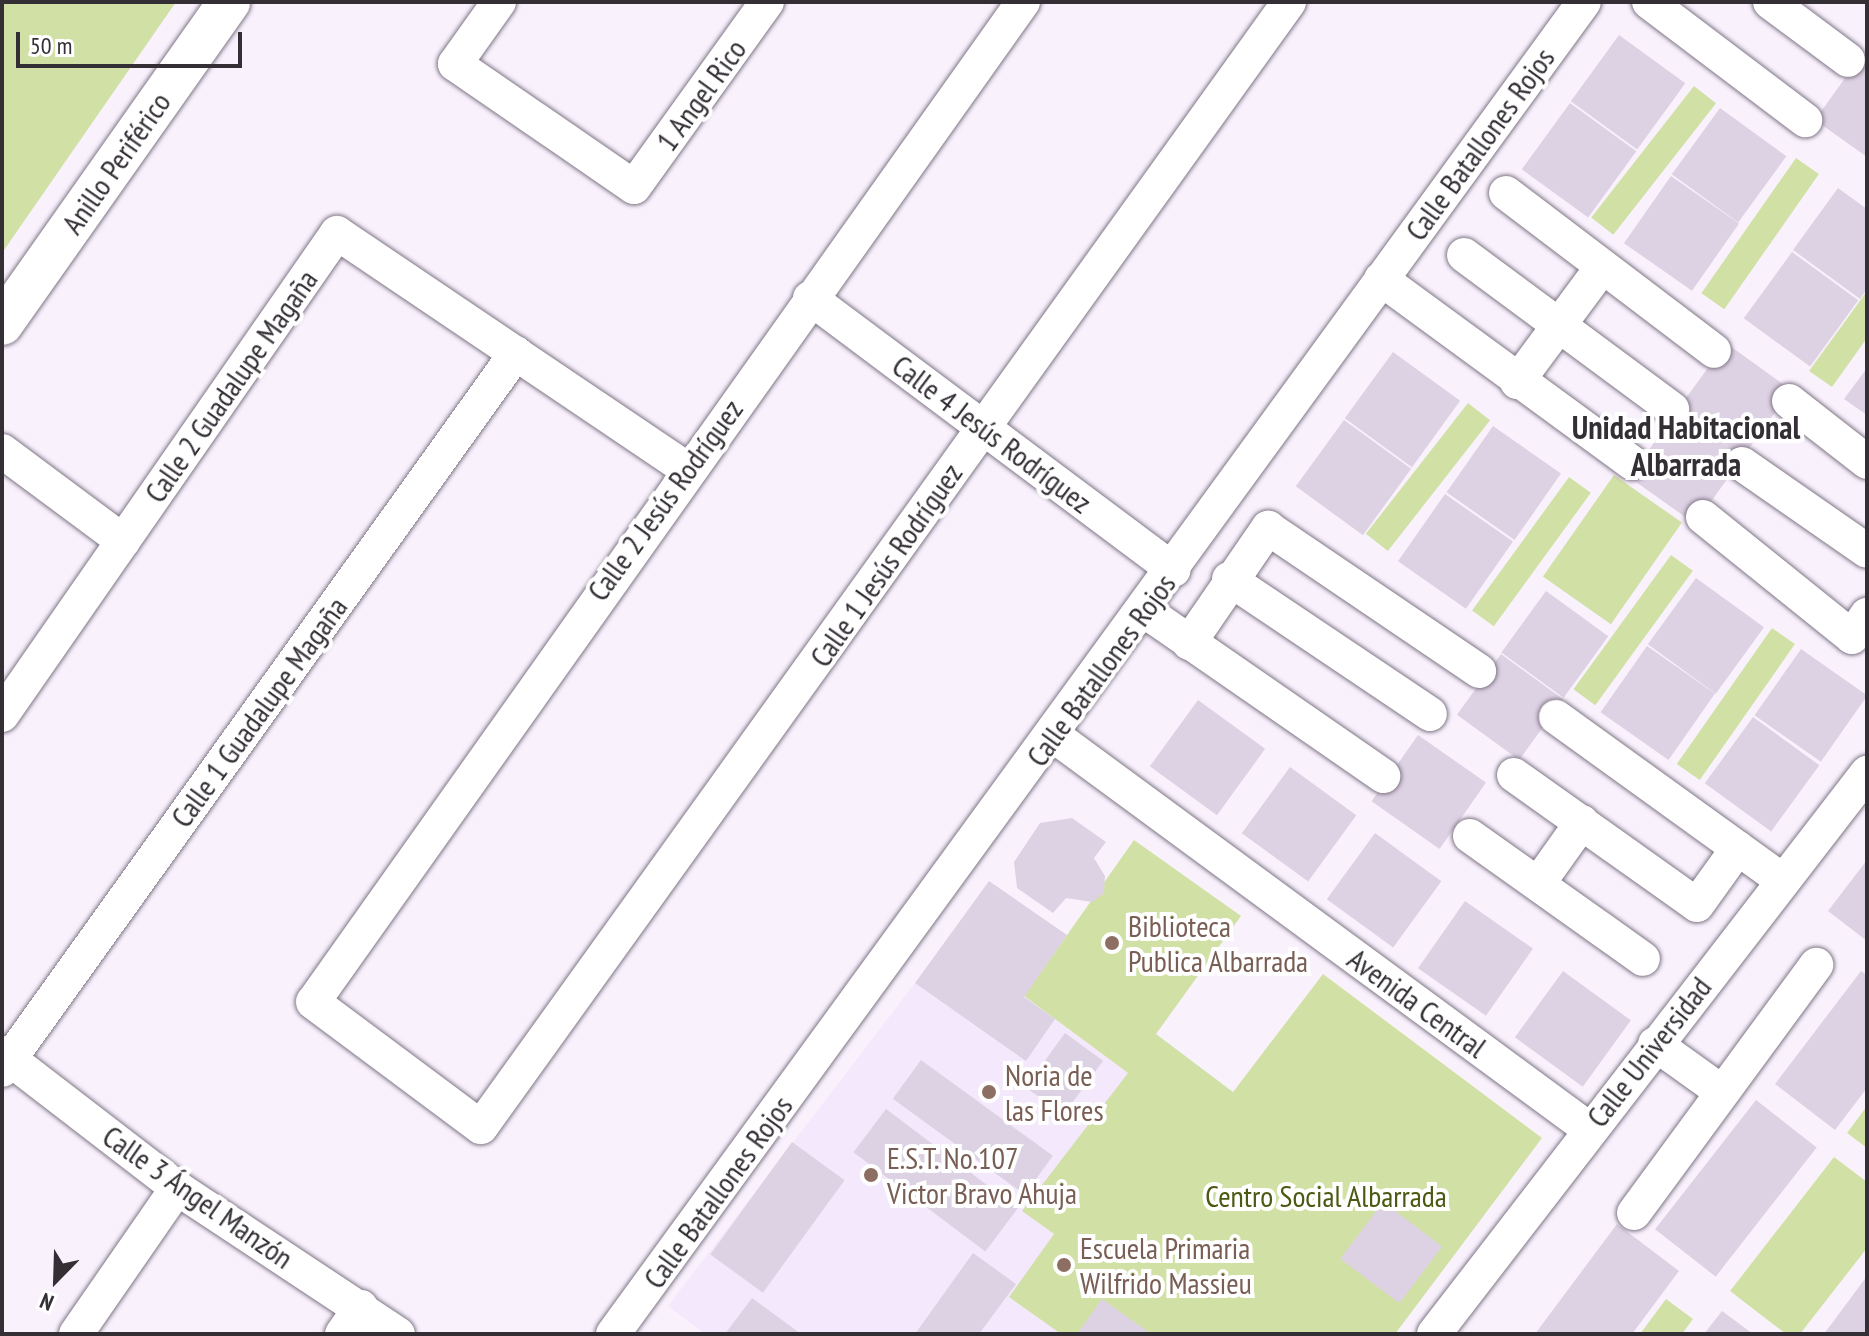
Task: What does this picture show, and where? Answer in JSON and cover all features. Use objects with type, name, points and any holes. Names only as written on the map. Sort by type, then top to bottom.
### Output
[{"type":"main road","name":"Anillo Periférico","points":[[2,324],[229,2]]},
{"type":"street","name":"1 Angel Rico","points":[[499,2],[455,64],[634,187],[767,2]]},
{"type":"street","name":"Calle 2 Jesús Rodríguez","points":[[313,1002],[687,469],[1023,2]]},
{"type":"street","name":"Calle 1 Jesús Rodríguez","points":[[313,1002],[481,1127],[1289,2]]},
{"type":"street","name":"Calle Batallones Rojos","points":[[613,1334],[1145,611],[1381,279],[1584,2]]},
{"type":"street","points":[[1649,2],[1805,120]]},
{"type":"street","points":[[1770,2],[1848,60]]},
{"type":"street","points":[[1506,193],[1714,351]]},
{"type":"street","name":"Calle 2 Guadalupe Magaña","points":[[2,715],[337,233],[516,353]]},
{"type":"street","points":[[1464,255],[1672,409]]},
{"type":"street","points":[[1517,382],[1602,267]]},
{"type":"street","points":[[1381,279],[1517,382],[1632,463]]},
{"type":"street","name":"Calle 4 Jesús Rodríguez","points":[[810,298],[1174,570]]},
{"type":"street","points":[[516,353],[687,469]]},
{"type":"street","name":"Calle 1 Guadalupe Magaña","points":[[5,1061],[516,353]]},
{"type":"street","points":[[1789,401],[1867,462]]},
{"type":"street","points":[[2,451],[123,541]]},
{"type":"street","points":[[1742,464],[1867,551]]},
{"type":"street","points":[[1703,517],[1852,637],[1867,615]]},
{"type":"street","points":[[1189,643],[1229,579],[1268,528],[1479,671]]},
{"type":"street","points":[[1229,579],[1430,714]]},
{"type":"street","points":[[1145,611],[1383,776]]},
{"type":"street","points":[[1556,717],[1783,881]]},
{"type":"street","name":"Avenida Central","points":[[1053,735],[1589,1129]]},
{"type":"street","name":"Calle Universidad","points":[[1434,1334],[1589,1129],[1867,773]]},
{"type":"street","points":[[1514,775],[1697,905],[1738,848]]},
{"type":"street","points":[[1538,884],[1582,822]]},
{"type":"street","points":[[1470,836],[1643,959]]},
{"type":"street","points":[[1634,1213],[1816,965]]},
{"type":"street","points":[[1655,1044],[1722,1092]]},
{"type":"street","name":"Calle 3 Ángel Manzón","points":[[5,1061],[352,1321],[398,1334]]},
{"type":"street","points":[[76,1334],[177,1188]]},
{"type":"shaded area","points":[[915,983],[1024,996],[1128,1073],[1190,1334],[705,1334],[668,1306]]},
{"type":"green space","points":[[2,2],[176,2],[2,253]]},
{"type":"green space","points":[[1694,86],[1716,103],[1613,235],[1591,218]]},
{"type":"green space","points":[[1796,158],[1819,174],[1724,309],[1701,293]]},
{"type":"green space","points":[[1867,291],[1867,338],[1832,387],[1809,371]]},
{"type":"green space","points":[[1468,403],[1490,420],[1388,551],[1366,534]]},
{"type":"green space","points":[[1614,475],[1682,523],[1611,624],[1543,577]]},
{"type":"green space","points":[[1569,477],[1591,493],[1494,626],[1472,610]]},
{"type":"green space","points":[[1671,555],[1693,571],[1595,705],[1573,689]]},
{"type":"green space","points":[[1772,628],[1795,644],[1700,780],[1677,764]]},
{"type":"green space","name":"Centro Social Albarrada","points":[[1134,840],[1241,916],[1156,1034],[1233,1092],[1323,974],[1542,1138],[1395,1334],[1061,1334],[1009,1297],[1054,1234],[1022,1211],[1128,1073],[1024,996]]},
{"type":"green space","points":[[1867,1106],[1867,1148],[1847,1133]]},
{"type":"green space","points":[[1834,1157],[1867,1182],[1867,1248],[1800,1334],[1786,1334],[1730,1291]]},
{"type":"green space","points":[[1666,1299],[1693,1319],[1682,1334],[1640,1334]]},
{"type":"building","points":[[1619,35],[1685,83],[1637,150],[1571,101]]},
{"type":"building","points":[[1860,57],[1867,62],[1867,157],[1815,120]]},
{"type":"building","points":[[1570,103],[1636,151],[1588,218],[1522,169]]},
{"type":"building","points":[[1720,108],[1786,156],[1738,223],[1672,174]]},
{"type":"building","points":[[1671,176],[1739,224],[1692,291],[1624,243]]},
{"type":"building","points":[[1838,188],[1867,209],[1867,289],[1860,299],[1793,250]]},
{"type":"building","points":[[1792,252],[1858,300],[1810,367],[1744,318]]},
{"type":"building","points":[[1726,343],[1791,390],[1695,524],[1629,477],[1677,411],[1730,448],[1678,409]]},
{"type":"building","points":[[1393,352],[1460,401],[1412,467],[1345,418]]},
{"type":"building","points":[[1867,368],[1867,415],[1844,399]]},
{"type":"building","points":[[1344,420],[1411,469],[1363,535],[1296,486]]},
{"type":"building","points":[[1493,426],[1561,474],[1515,540],[1447,492]]},
{"type":"building","points":[[1445,494],[1513,542],[1466,609],[1398,561]]},
{"type":"building","points":[[1696,578],[1764,627],[1716,694],[1648,644]]},
{"type":"building","points":[[1546,591],[1608,636],[1564,698],[1501,652]]},
{"type":"building","points":[[1647,646],[1715,694],[1669,760],[1601,712]]},
{"type":"building","points":[[1801,649],[1867,695],[1821,762],[1755,715]]},
{"type":"building","points":[[1501,654],[1563,699],[1519,760],[1457,715]]},
{"type":"building","points":[[1198,700],[1265,749],[1217,815],[1150,766]]},
{"type":"building","points":[[1753,717],[1819,765],[1771,832],[1705,783]]},
{"type":"building","points":[[1418,735],[1486,783],[1440,849],[1372,801]]},
{"type":"building","points":[[1290,767],[1356,815],[1308,882],[1242,833]]},
{"type":"building","points":[[1072,818],[1106,842],[1094,858],[1105,876],[1104,893],[1092,902],[1066,898],[1053,913],[1017,888],[1014,862],[1040,823]]},
{"type":"building","points":[[1375,833],[1441,881],[1393,948],[1327,899]]},
{"type":"building","points":[[1867,860],[1867,941],[1828,911]]},
{"type":"building","points":[[989,881],[1067,935],[1024,997],[1055,1019],[1026,1061],[915,983]]},
{"type":"building","points":[[1465,901],[1533,949],[1486,1016],[1418,968]]},
{"type":"building","points":[[1563,971],[1631,1020],[1583,1087],[1515,1037]]},
{"type":"building","points":[[1861,971],[1867,975],[1867,1088],[1835,1130],[1775,1084]]},
{"type":"building","points":[[1065,1033],[1103,1061],[1064,1115],[1026,1087]]},
{"type":"building","points":[[921,1060],[1053,1156],[1025,1195],[893,1099]]},
{"type":"building","points":[[1756,1100],[1817,1147],[1716,1277],[1655,1229]]},
{"type":"building","points":[[886,1109],[1018,1208],[985,1251],[854,1152]]},
{"type":"building","points":[[792,1142],[845,1180],[763,1293],[710,1254]]},
{"type":"building","points":[[1383,1202],[1442,1247],[1399,1303],[1340,1259]]},
{"type":"building","points":[[1617,1224],[1679,1271],[1632,1334],[1535,1334]]},
{"type":"building","points":[[973,1253],[1016,1284],[979,1334],[915,1334]]},
{"type":"building","points":[[1867,1276],[1867,1334],[1824,1334]]},
{"type":"building","points":[[752,1298],[801,1334],[725,1334]]},
{"type":"building","points":[[1102,1299],[1151,1334],[1077,1334]]},
{"type":"building","points":[[1722,1311],[1753,1334],[1704,1334]]},
{"type":"place","name":"Biblioteca Publica Albarrada","points":[[1112,943]]},
{"type":"place","name":"Noria de las Flores","points":[[989,1092]]},
{"type":"place","name":"E.S.T. No.107 Victor Bravo Ahuja","points":[[871,1175]]},
{"type":"place","name":"Escuela Primaria Wilfrido Massieu","points":[[1064,1265]]},
{"type":"district","name":"Unidad Habitacional Albarrada","points":[[1686,446]]}]
